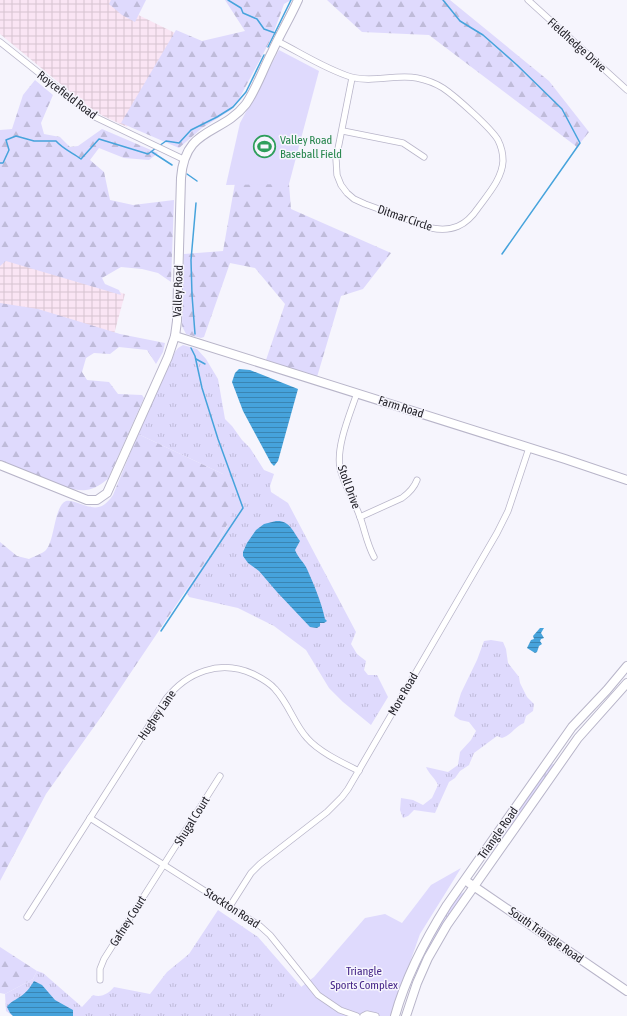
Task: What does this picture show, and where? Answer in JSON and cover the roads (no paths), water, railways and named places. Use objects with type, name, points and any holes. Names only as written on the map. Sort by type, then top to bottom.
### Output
[{"type":"street","name":"Valley Road","points":[[0,465],[80,498],[93,501],[104,496],[111,487],[168,357],[175,336],[178,311],[181,178],[187,150],[199,138],[232,117],[245,104],[254,89],[298,0]]},
{"type":"street","name":"Fieldhedge Drive","points":[[528,0],[627,90]]},
{"type":"street","name":"Ditmar Circle","points":[[277,41],[336,72],[352,78],[415,78],[426,80],[444,89],[486,126],[496,138],[502,150],[503,161],[501,173],[495,185],[468,221],[459,226],[448,229],[441,230],[431,228],[366,204],[354,199],[347,193],[341,185],[337,175],[336,159],[352,78]]},
{"type":"street","name":"Roycefield Road","points":[[0,42],[93,116],[184,159]]},
{"type":"street","points":[[342,130],[403,143],[424,157]]},
{"type":"street","name":"Farm Road","points":[[175,336],[627,480]]},
{"type":"street","name":"Stoll Drive","points":[[357,393],[341,444],[339,461],[345,485],[360,517],[367,545],[374,557]]},
{"type":"street","name":"More Road","points":[[230,906],[251,873],[260,864],[327,812],[342,797],[359,771],[497,533],[508,511],[529,448]]},
{"type":"street","points":[[360,517],[402,498],[415,486],[417,480]]},
{"type":"street","name":"Triangle Road","points":[[395,1016],[408,980],[423,946],[447,905],[572,728],[627,666]]},
{"type":"street","name":"Hughey Lane","points":[[27,917],[166,699],[174,688],[183,681],[200,672],[234,668],[261,678],[269,683],[280,695],[307,738],[320,748],[359,771]]},
{"type":"street","name":"Triangle Road","points":[[406,1016],[417,982],[428,958],[447,925],[578,738],[627,683]]},
{"type":"street","name":"Shugal Court","points":[[164,864],[220,776]]},
{"type":"street","name":"Stockton Road","points":[[90,818],[260,926],[270,935],[313,989],[324,1000],[340,1010],[357,1016]]},
{"type":"street","name":"Gafney Court","points":[[100,980],[100,970],[104,959],[164,864]]},
{"type":"street","name":"South Triangle Road","points":[[465,880],[627,991]]},
{"type":"street","points":[[363,1016],[367,1014],[376,1016]]},
{"type":"water","points":[[239,369],[250,370],[298,389],[278,461],[274,466],[243,411],[232,382],[235,373]]},
{"type":"water","points":[[276,521],[287,524],[300,541],[295,550],[307,569],[327,621],[320,623],[320,626],[317,628],[310,627],[259,571],[248,563],[243,556],[247,543],[256,530],[264,524]]},
{"type":"water","points":[[540,628],[544,628],[541,633],[544,638],[541,639],[540,641],[542,644],[535,653],[527,648],[531,640],[534,639],[533,636]]},
{"type":"water","points":[[34,981],[42,985],[55,1000],[73,1010],[73,1016],[13,1016],[7,1007],[25,993]]},
{"type":"waterway","points":[[228,0],[241,8],[243,13],[257,19],[264,29],[275,33]]},
{"type":"waterway","points":[[268,47],[291,0]]},
{"type":"waterway","points":[[443,0],[460,21],[483,35],[517,65],[562,109],[580,143],[502,254]]},
{"type":"waterway","points":[[159,146],[166,141],[179,143],[191,130],[233,107],[246,92],[264,55]]},
{"type":"waterway","points":[[0,163],[3,163],[9,150],[6,140],[16,136],[34,141],[56,141],[65,149],[81,159],[99,139],[148,154],[156,148]]},
{"type":"waterway","points":[[152,152],[172,165]]},
{"type":"waterway","points":[[187,174],[197,181]]},
{"type":"waterway","points":[[195,334],[191,260],[196,203]]},
{"type":"waterway","points":[[161,631],[243,508],[218,439],[202,388],[195,356],[191,348]]},
{"type":"waterway","points":[[196,359],[205,364]]},
{"type":"place","name":"Valley Road Baseball Field","points":[[264,147]]},
{"type":"park label","name":"Triangle Sports Complex","points":[[364,978]]}]
